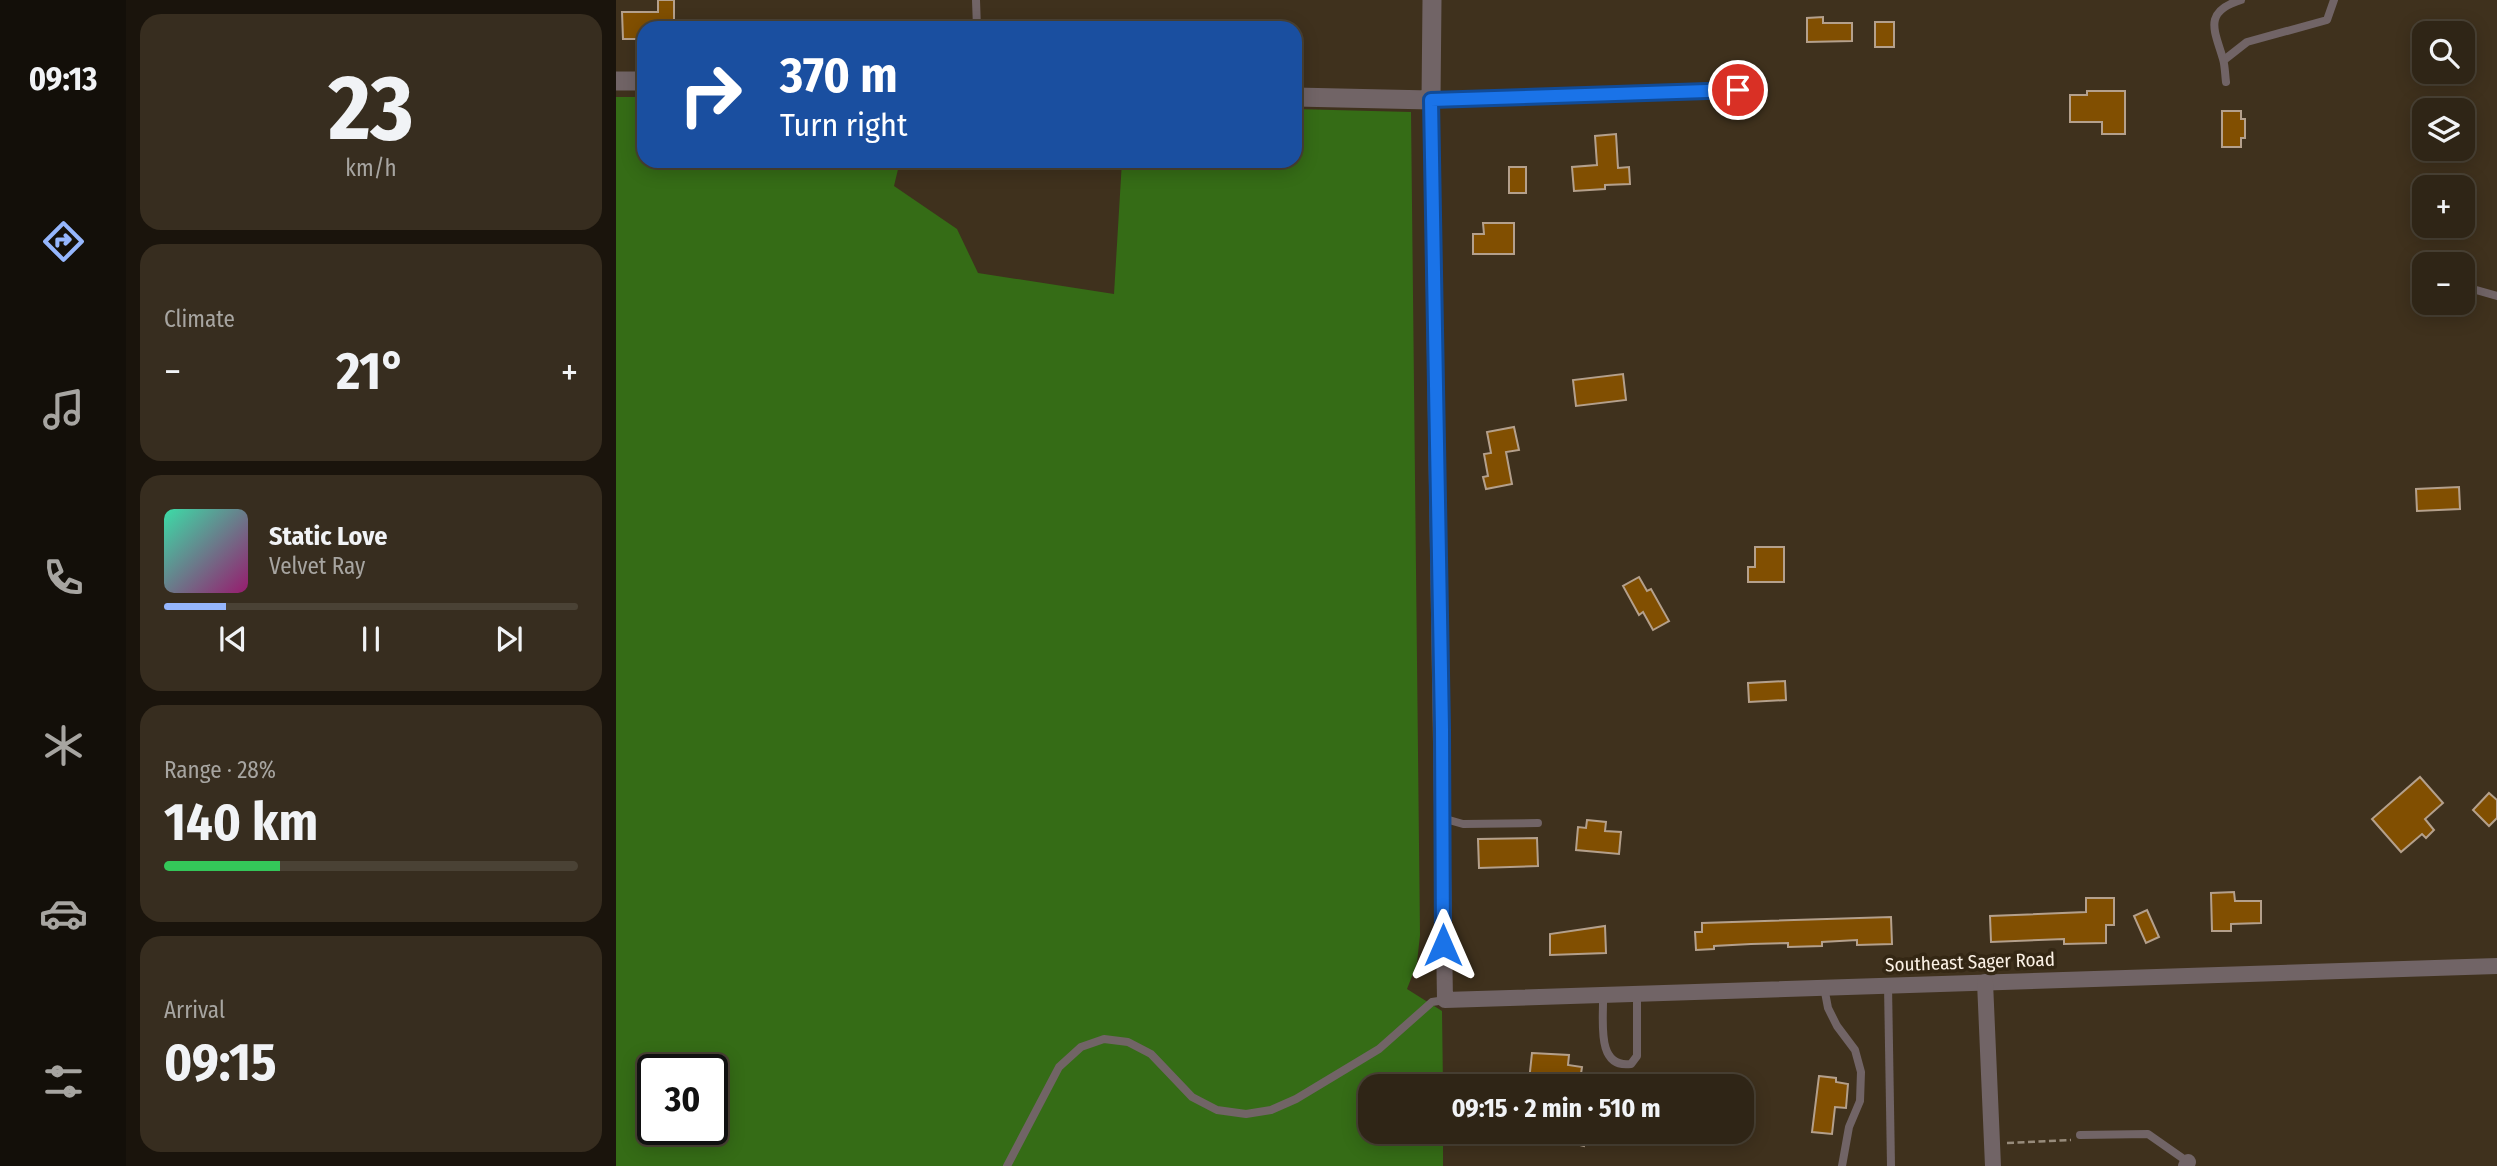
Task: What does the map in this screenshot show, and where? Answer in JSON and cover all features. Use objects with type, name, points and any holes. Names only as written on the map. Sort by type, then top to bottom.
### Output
[{"type":"street","points":[[1432,0],[1431,100],[1445,1000]]},
{"type":"street","points":[[616,80],[637,81]]},
{"type":"street","points":[[1302,97],[1431,100]]},
{"type":"street","name":"Southeast Sager Road","points":[[1445,1000],[2497,966]]},
{"type":"street","points":[[1986,982],[1993,1166]]},
{"type":"lane","points":[[976,0],[977,21]]},
{"type":"lane","points":[[2226,82],[2224,60],[2215,40],[2214,21],[2219,11],[2241,0]]},
{"type":"lane","points":[[2224,60],[2247,42],[2327,20],[2334,0]]},
{"type":"lane","points":[[1431,100],[1738,90]]},
{"type":"lane","points":[[2475,290],[2497,296]]},
{"type":"lane","points":[[1442,818],[1463,824],[1538,823]]},
{"type":"lane","points":[[1888,985],[1891,1166]]},
{"type":"lane","points":[[1824,987],[1828,1007],[1854,1051],[1861,1072],[1860,1101],[1850,1127],[1842,1166]]},
{"type":"lane","points":[[1603,994],[1606,1050],[1612,1062],[1620,1065],[1631,1064],[1637,1056],[1637,993]]},
{"type":"lane","points":[[1007,1166],[1059,1067],[1081,1047],[1104,1039],[1128,1042],[1151,1055],[1192,1097],[1217,1110],[1246,1114],[1271,1110],[1296,1099],[1379,1049],[1432,1002],[1445,1000]]},
{"type":"lane","points":[[2080,1135],[2148,1134],[2187,1164]]},
{"type":"path","points":[[1992,1144],[2071,1140],[2080,1135]]},
{"type":"green space","points":[[616,97],[637,97],[637,168],[898,168],[894,186],[957,229],[978,273],[1114,294],[1122,168],[1302,168],[1302,109],[1411,112],[1420,935],[1417,963],[1407,989],[1442,1011],[1443,1074],[1358,1074],[1358,1144],[1443,1144],[1443,1166],[616,1166]]},
{"type":"building","points":[[658,0],[674,0],[674,21],[637,21],[637,39],[623,39],[622,12],[658,12]]},
{"type":"building","points":[[1823,17],[1823,23],[1852,23],[1852,41],[1807,42],[1807,18]]},
{"type":"building","points":[[1875,22],[1894,22],[1894,47],[1875,47]]},
{"type":"building","points":[[2087,91],[2125,91],[2125,134],[2102,134],[2102,122],[2070,122],[2070,95],[2087,95]]},
{"type":"building","points":[[2222,111],[2241,111],[2241,119],[2245,119],[2245,138],[2241,138],[2241,147],[2222,147]]},
{"type":"building","points":[[1616,134],[1618,168],[1629,167],[1630,184],[1605,185],[1605,189],[1574,191],[1572,167],[1597,165],[1595,136]]},
{"type":"building","points":[[1509,167],[1526,167],[1526,193],[1509,193]]},
{"type":"building","points":[[1483,223],[1514,223],[1514,254],[1473,254],[1473,234],[1484,234]]},
{"type":"building","points":[[1623,374],[1626,400],[1576,406],[1573,380]]},
{"type":"building","points":[[1514,427],[1519,450],[1506,452],[1512,484],[1486,489],[1483,477],[1488,476],[1484,454],[1491,453],[1487,432]]},
{"type":"building","points":[[2459,487],[2460,509],[2417,511],[2416,489]]},
{"type":"building","points":[[1755,547],[1784,547],[1784,582],[1748,582],[1748,567],[1755,567]]},
{"type":"building","points":[[1639,577],[1647,591],[1651,589],[1669,621],[1653,630],[1643,612],[1639,615],[1623,586]]},
{"type":"building","points":[[1785,681],[1786,700],[1749,702],[1748,683]]},
{"type":"building","points":[[2420,777],[2443,803],[2425,819],[2434,830],[2426,838],[2422,834],[2401,852],[2372,819]]},
{"type":"building","points":[[2489,793],[2497,800],[2497,818],[2489,826],[2473,810]]},
{"type":"building","points":[[1587,820],[1606,822],[1605,831],[1621,832],[1619,854],[1576,850],[1578,827],[1586,828]]},
{"type":"building","points":[[1537,838],[1538,866],[1479,868],[1478,839]]},
{"type":"building","points":[[2234,892],[2235,901],[2261,901],[2261,923],[2231,924],[2231,931],[2212,931],[2211,893]]},
{"type":"building","points":[[2086,898],[2114,898],[2114,925],[2106,925],[2106,943],[2064,944],[2064,939],[1991,942],[1990,916],[2086,912]]},
{"type":"building","points":[[2147,910],[2159,937],[2146,943],[2134,916]]},
{"type":"building","points":[[1891,917],[1892,944],[1857,945],[1857,940],[1822,942],[1822,946],[1751,944],[1696,950],[1695,932],[1702,932],[1702,923]]},
{"type":"building","points":[[1605,926],[1606,953],[1550,955],[1550,934]]},
{"type":"building","points":[[1532,1053],[1569,1055],[1568,1065],[1582,1067],[1581,1074],[1530,1074]]},
{"type":"building","points":[[1819,1076],[1836,1078],[1836,1082],[1848,1084],[1846,1108],[1835,1107],[1832,1134],[1812,1132]]},
{"type":"route","points":[[1443,945],[1431,100],[1738,90]]}]
